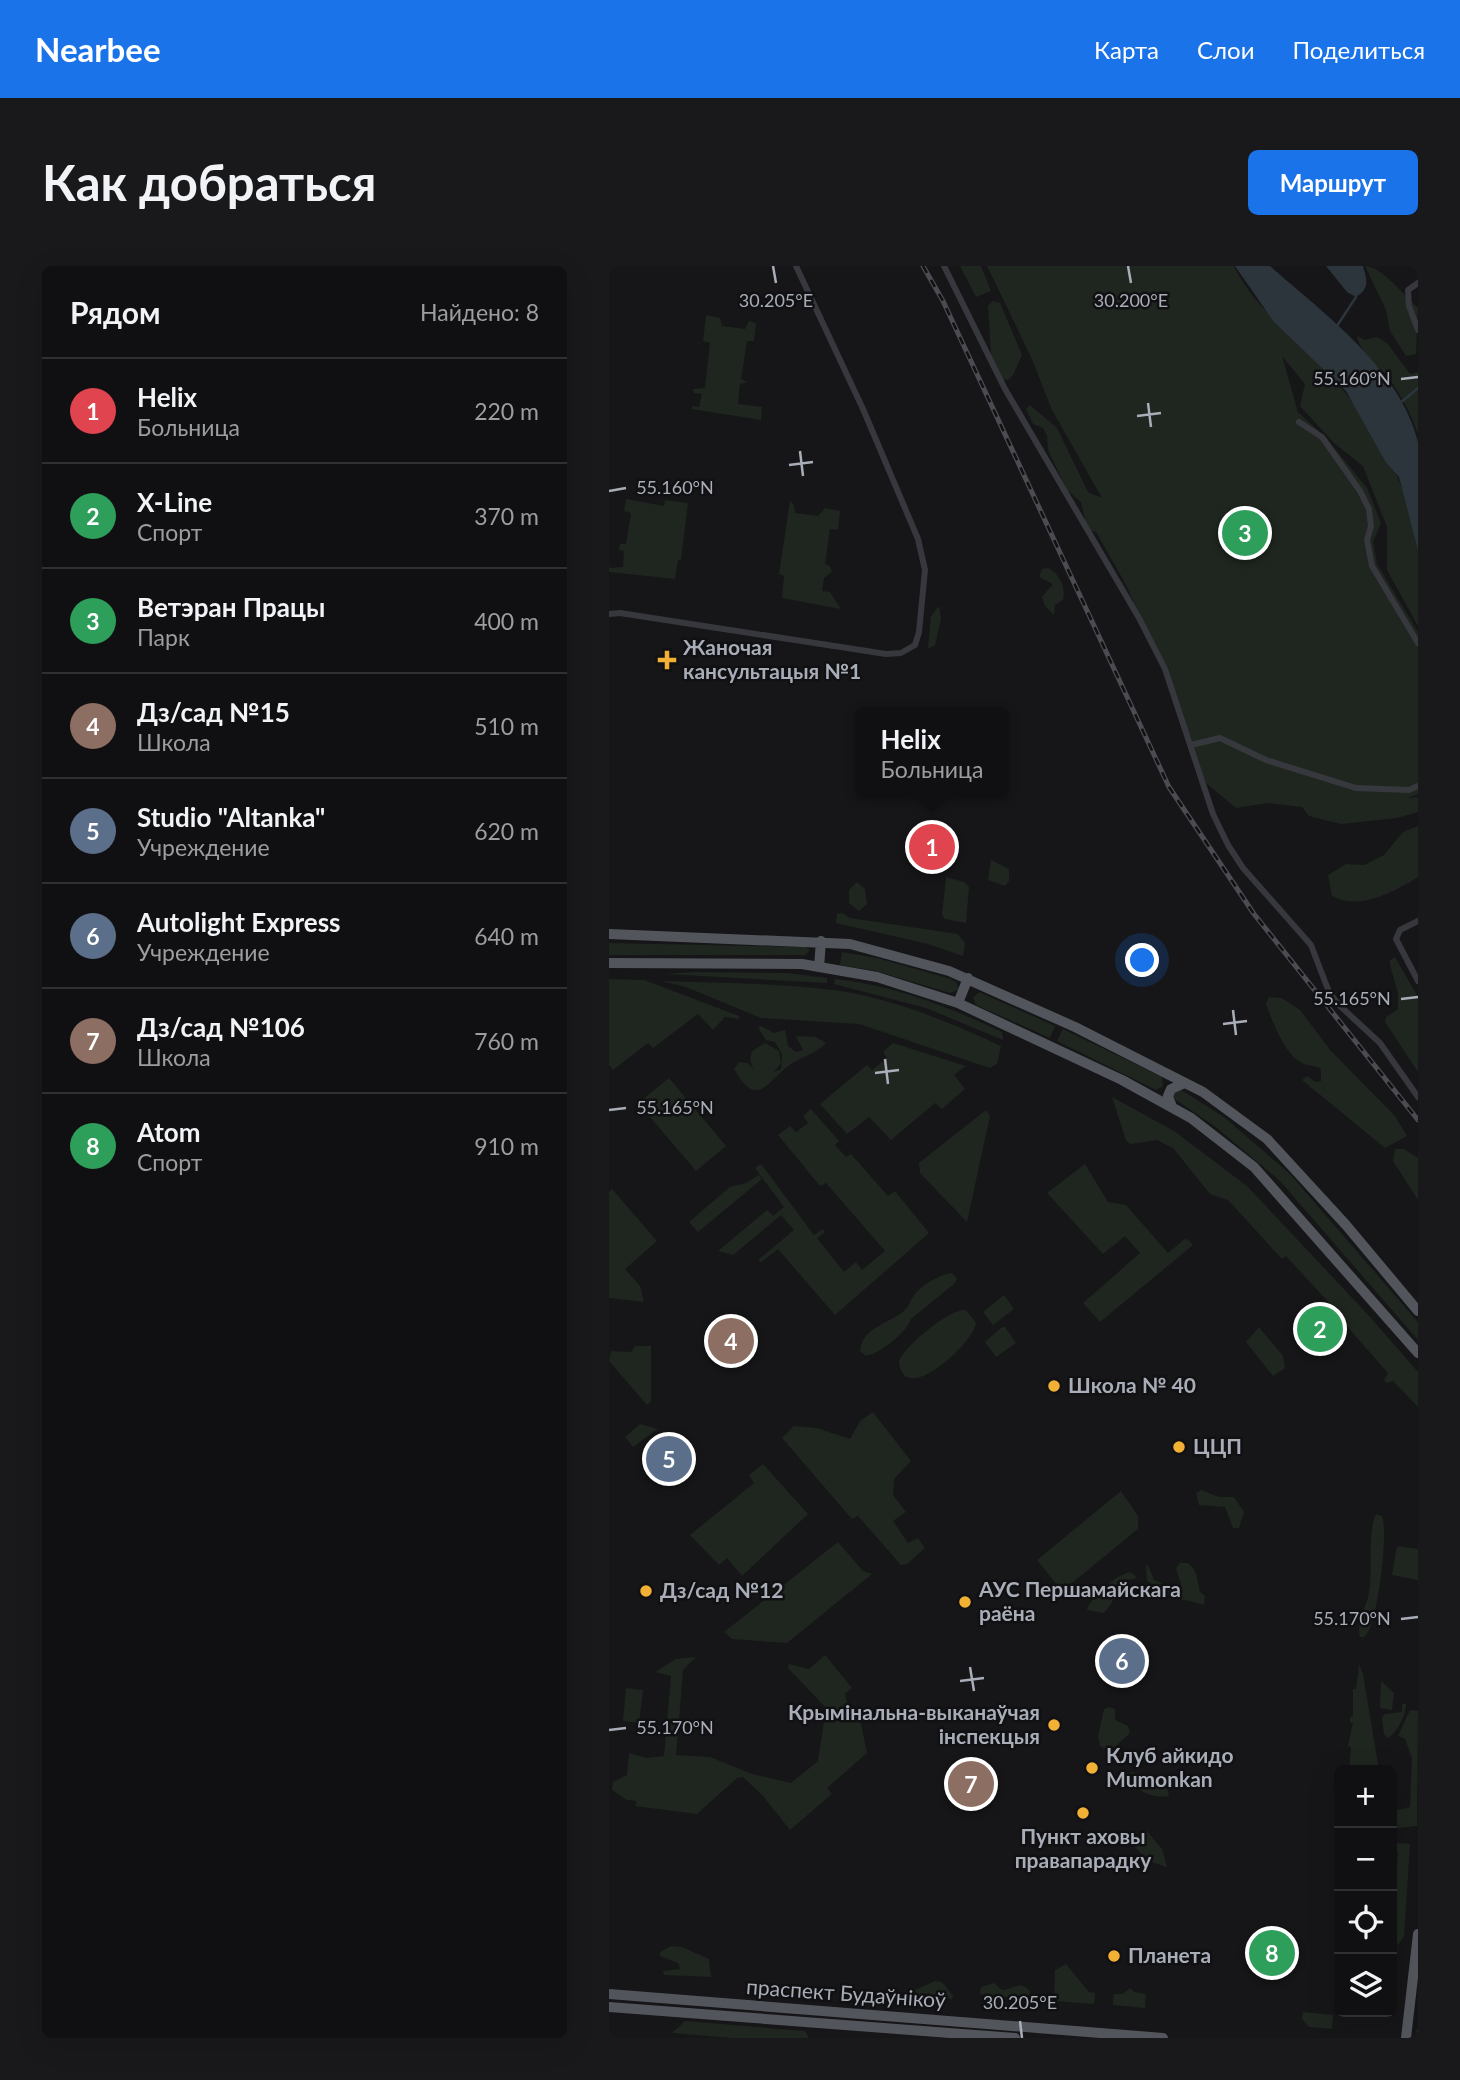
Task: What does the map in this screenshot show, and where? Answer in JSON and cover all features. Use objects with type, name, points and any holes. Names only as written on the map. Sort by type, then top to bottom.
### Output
[{"type":"main road","points":[[609,934],[821,940],[894,954],[968,978],[1164,1071],[1237,1115],[1267,1139],[1346,1225],[1418,1311]]},
{"type":"main road","points":[[819,967],[821,940]]},
{"type":"main road","points":[[609,963],[819,967],[877,977],[958,1003],[1151,1094],[1254,1167],[1418,1353]]},
{"type":"main road","points":[[958,1003],[968,978]]},
{"type":"main road","points":[[1151,1094],[1165,1087],[1167,1081],[1164,1071]]},
{"type":"main road","points":[[1172,1107],[1169,1100],[1171,1089],[1185,1083]]},
{"type":"main road","points":[[1406,2038],[1418,1934]]},
{"type":"main road","name":"праспект Будаўнікоў","points":[[609,1996],[816,2017],[876,2027],[1015,2038]]},
{"type":"main road","name":"праспект Будаўнікоў","points":[[609,2007],[816,2017],[877,2016],[1047,2034],[1163,2038]]},
{"type":"street","points":[[609,614],[645,617],[886,654],[906,651],[915,645],[925,570],[918,539],[868,421],[796,266]]},
{"type":"street","points":[[944,266],[1005,389],[1139,618],[1169,680],[1213,814],[1243,868],[1311,944],[1329,992],[1349,1017],[1380,1043],[1418,1097]]},
{"type":"street","points":[[1418,284],[1408,290],[1409,306],[1418,330]]},
{"type":"street","points":[[1299,422],[1322,437],[1360,491],[1369,509],[1371,526],[1367,540],[1372,566],[1418,643]]},
{"type":"street","points":[[1191,745],[1220,738],[1266,760],[1356,788],[1409,790],[1418,786]]},
{"type":"street","points":[[1418,921],[1397,934],[1397,943],[1418,981]]},
{"type":"street","points":[[876,2027],[877,2016]]},
{"type":"shaded area","points":[[960,266],[981,266],[991,291],[976,297]]},
{"type":"shaded area","points":[[987,266],[1234,266],[1260,305],[1314,357],[1350,398],[1382,446],[1406,498],[1414,524],[1418,551],[1418,626],[1387,570],[1387,527],[1363,466],[1334,443],[1300,406],[1305,384],[1282,356],[1298,412],[1327,439],[1367,488],[1381,523],[1373,542],[1377,564],[1418,632],[1418,794],[1408,798],[1418,797],[1418,812],[1397,818],[1341,824],[1309,816],[1302,807],[1268,803],[1236,808],[1206,783],[1177,697],[1125,583],[1096,532],[1087,530],[1081,502],[1067,490],[1048,450],[1047,436],[1043,428],[1033,424],[1026,409],[1030,405],[1057,428],[1088,492],[1102,498],[1052,410],[1031,357]]},
{"type":"shaded area","points":[[1235,266],[1270,266],[1336,323],[1377,366],[1395,390],[1409,415],[1418,442],[1418,550],[1399,477],[1385,461],[1346,391],[1274,322]]},
{"type":"shaded area","points":[[1326,266],[1363,266],[1366,280],[1364,290],[1356,297],[1347,292]]},
{"type":"shaded area","points":[[1365,266],[1385,276],[1418,308],[1416,354],[1406,356],[1390,331],[1386,310]]},
{"type":"shaded area","points":[[993,301],[1000,303],[1022,355],[1008,380],[1003,379],[991,354],[988,306]]},
{"type":"shaded area","points":[[706,315],[720,318],[722,326],[745,329],[749,321],[756,323],[754,341],[747,341],[741,379],[747,382],[740,384],[738,404],[762,407],[761,420],[692,409],[692,406],[699,407],[702,394],[694,393],[693,389],[705,388],[710,343],[703,341]]},
{"type":"shaded area","points":[[1357,336],[1365,340],[1377,337],[1387,343],[1410,374],[1418,372],[1418,434],[1398,393],[1386,375],[1366,354]]},
{"type":"shaded area","points":[[626,499],[664,506],[665,500],[688,503],[681,560],[678,560],[675,579],[609,572],[609,568],[623,567],[624,551],[619,550],[620,544],[626,544],[631,513],[624,511]]},
{"type":"shaded area","points":[[790,501],[794,505],[795,513],[818,516],[825,508],[840,511],[838,530],[830,529],[825,564],[830,566],[832,572],[824,578],[822,591],[830,592],[841,609],[782,598],[784,576],[779,574]]},
{"type":"shaded area","points":[[1048,568],[1059,577],[1064,590],[1063,600],[1055,605],[1054,615],[1045,606],[1042,597],[1053,584],[1039,577],[1042,569]]},
{"type":"shaded area","points":[[939,606],[941,619],[935,645],[928,649],[931,616]]},
{"type":"shaded area","points":[[1418,826],[1418,877],[1387,894],[1365,901],[1342,900],[1332,896],[1328,875],[1346,864],[1364,865],[1384,855],[1403,832]]},
{"type":"shaded area","points":[[991,860],[1009,869],[1009,881],[1005,886],[988,880]]},
{"type":"shaded area","points":[[946,877],[964,882],[969,887],[966,923],[945,919],[942,915]]},
{"type":"shaded area","points":[[857,882],[865,889],[867,904],[859,911],[849,903],[849,890]]},
{"type":"shaded area","points":[[843,913],[850,918],[958,934],[965,943],[963,956],[928,944],[836,923],[837,914]]},
{"type":"shaded area","points":[[609,943],[805,947],[810,950],[805,955],[609,955]]},
{"type":"shaded area","points":[[842,952],[877,958],[951,979],[957,983],[958,990],[950,993],[876,971],[840,965]]},
{"type":"shaded area","points":[[1395,957],[1418,997],[1418,1072],[1385,1022],[1386,1017],[1398,1009],[1398,993],[1390,965],[1390,960]]},
{"type":"shaded area","points":[[787,973],[827,978],[827,983],[665,974]]},
{"type":"shaded area","points":[[609,979],[644,980],[739,1016],[739,1019],[725,1017],[713,1030],[698,1014],[653,1048],[648,1043],[613,1070],[609,1065]]},
{"type":"shaded area","points":[[835,979],[879,986],[941,1006],[1002,1032],[1003,1040],[926,1008],[834,984]]},
{"type":"shaded area","points":[[661,981],[790,986],[855,994],[919,1012],[1001,1046],[997,1064],[990,1068],[859,1024],[761,1018],[686,987]]},
{"type":"shaded area","points":[[979,992],[1055,1026],[1050,1038],[976,1005],[973,998]]},
{"type":"shaded area","points":[[1269,997],[1282,998],[1300,1010],[1331,1051],[1395,1116],[1407,1136],[1385,1148],[1302,1080],[1307,1076],[1316,1082],[1321,1081],[1321,1069],[1300,1062],[1289,1051],[1279,1036],[1266,1004]]},
{"type":"shaded area","points":[[761,1026],[774,1033],[785,1030],[788,1046],[796,1052],[803,1050],[796,1036],[816,1037],[826,1043],[756,1090],[749,1088],[734,1069],[739,1062],[748,1063],[753,1069],[750,1059],[752,1051],[765,1043],[779,1051],[781,1063],[774,1072],[781,1069],[782,1054],[775,1042],[766,1040],[758,1028]]},
{"type":"shaded area","points":[[1063,1029],[1162,1077],[1163,1086],[1156,1090],[1057,1041]]},
{"type":"shaded area","points":[[893,1043],[966,1066],[954,1075],[965,1089],[942,1109],[935,1103],[891,1140],[869,1117],[847,1134],[820,1104],[867,1065],[872,1070],[887,1058],[883,1052]]},
{"type":"shaded area","points":[[669,1078],[726,1146],[696,1171],[638,1103]]},
{"type":"shaded area","points":[[1178,1088],[1224,1117],[1290,1174],[1418,1322],[1418,1340],[1280,1181],[1217,1128],[1176,1100],[1173,1095]]},
{"type":"shaded area","points":[[1112,1097],[1174,1131],[1247,1186],[1418,1372],[1418,1407],[1393,1381],[1387,1383],[1384,1380],[1388,1373],[1344,1323],[1337,1324],[1326,1313],[1331,1305],[1286,1256],[1282,1259],[1228,1200],[1210,1194],[1173,1148],[1157,1140],[1130,1144],[1126,1140]]},
{"type":"shaded area","points":[[811,1109],[839,1141],[835,1145],[846,1157],[851,1154],[888,1196],[895,1191],[929,1233],[835,1315],[778,1249],[761,1262],[758,1260],[794,1230],[781,1215],[733,1255],[718,1251],[767,1210],[773,1216],[784,1207],[755,1168],[761,1164],[814,1235],[823,1229],[825,1232],[817,1238],[844,1272],[856,1262],[862,1270],[885,1251],[826,1183],[820,1186],[778,1135],[790,1126],[796,1132],[808,1123],[803,1116]]},
{"type":"shaded area","points":[[986,1110],[990,1116],[967,1222],[920,1173],[919,1163]]},
{"type":"shaded area","points":[[1395,1149],[1404,1149],[1418,1158],[1418,1200],[1393,1161]]},
{"type":"shaded area","points":[[1085,1164],[1108,1202],[1126,1205],[1168,1253],[1186,1238],[1193,1245],[1100,1322],[1083,1303],[1140,1253],[1125,1236],[1103,1254],[1047,1193]]},
{"type":"shaded area","points":[[759,1175],[762,1179],[698,1232],[689,1222],[730,1187],[746,1183]]},
{"type":"shaded area","points":[[612,1189],[657,1241],[625,1269],[640,1286],[644,1302],[609,1298],[609,1192]]},
{"type":"shaded area","points":[[952,1273],[957,1279],[954,1284],[911,1319],[904,1331],[892,1342],[866,1356],[860,1351],[865,1337],[876,1327],[903,1312],[922,1287]]},
{"type":"shaded area","points":[[1004,1295],[1014,1309],[993,1325],[983,1312]]},
{"type":"shaded area","points":[[966,1310],[976,1323],[973,1332],[953,1356],[925,1375],[913,1378],[904,1375],[899,1362],[909,1347],[949,1315]]},
{"type":"shaded area","points":[[1005,1327],[1016,1343],[996,1357],[985,1342]]},
{"type":"shaded area","points":[[1259,1327],[1283,1356],[1285,1368],[1273,1376],[1246,1342]]},
{"type":"shaded area","points":[[635,1346],[651,1346],[651,1401],[647,1405],[609,1361],[611,1351],[631,1352]]},
{"type":"shaded area","points":[[873,1412],[911,1461],[894,1479],[893,1495],[906,1512],[893,1521],[908,1543],[918,1538],[925,1548],[907,1564],[901,1565],[858,1516],[852,1519],[782,1438],[794,1426],[817,1428],[850,1439],[860,1421]]},
{"type":"shaded area","points":[[640,1424],[658,1429],[633,1447],[625,1437]]},
{"type":"shaded area","points":[[763,1464],[808,1514],[742,1576],[727,1558],[719,1565],[690,1535],[754,1483],[749,1475]]},
{"type":"shaded area","points":[[1201,1490],[1219,1497],[1234,1497],[1244,1512],[1239,1528],[1233,1528],[1225,1507],[1199,1505],[1196,1493]]},
{"type":"shaded area","points":[[1121,1491],[1138,1516],[1138,1529],[1062,1591],[1037,1560]]},
{"type":"shaded area","points":[[1376,1514],[1382,1516],[1384,1525],[1381,1580],[1369,1631],[1364,1637],[1360,1637],[1360,1620],[1369,1593],[1372,1531]]},
{"type":"shaded area","points":[[838,1542],[863,1571],[872,1574],[787,1643],[732,1639],[724,1632]]},
{"type":"shaded area","points":[[1397,1546],[1418,1549],[1418,1580],[1392,1575]]},
{"type":"shaded area","points":[[1180,1563],[1188,1563],[1194,1569],[1200,1592],[1205,1596],[1204,1605],[1168,1596],[1147,1580],[1148,1565],[1154,1580],[1177,1590],[1182,1588],[1176,1568]]},
{"type":"shaded area","points":[[1130,1572],[1136,1576],[1135,1579],[1121,1580],[1111,1604],[1104,1613],[1087,1610],[1089,1604],[1105,1587]]},
{"type":"shaded area","points":[[825,1655],[852,1688],[845,1694],[849,1709],[861,1724],[867,1753],[827,1788],[832,1794],[790,1830],[763,1796],[743,1777],[737,1778],[697,1814],[635,1806],[637,1801],[627,1800],[612,1790],[613,1782],[627,1775],[629,1753],[647,1758],[664,1756],[671,1676],[655,1672],[676,1659],[696,1657],[683,1670],[676,1755],[710,1757],[752,1774],[791,1783],[818,1761],[826,1708],[788,1668],[789,1664],[809,1669]]},
{"type":"shaded area","points":[[1359,1664],[1378,1765],[1349,1765],[1351,1747],[1348,1746],[1353,1723],[1350,1723],[1350,1717],[1353,1716],[1353,1689],[1356,1689]]},
{"type":"shaded area","points":[[1381,1681],[1394,1693],[1392,1710],[1380,1708]]},
{"type":"shaded area","points":[[626,1688],[643,1690],[639,1723],[623,1721]]},
{"type":"shaded area","points":[[1402,1704],[1406,1704],[1403,1718],[1388,1738],[1384,1734],[1382,1718],[1385,1714],[1402,1712]]},
{"type":"shaded area","points":[[1104,1709],[1115,1709],[1115,1720],[1128,1726],[1130,1733],[1115,1747],[1106,1749],[1100,1746],[1098,1736]]},
{"type":"shaded area","points":[[1410,1710],[1418,1711],[1417,1826],[1398,1828],[1397,1810],[1410,1807],[1412,1758],[1405,1739],[1398,1736]]},
{"type":"shaded area","points":[[1133,1772],[1166,1782],[1169,1796],[1156,1796],[1139,1789],[1128,1774]]},
{"type":"shaded area","points":[[1147,1831],[1162,1849],[1167,1867],[1148,1861],[1131,1843]]},
{"type":"shaded area","points":[[1397,1843],[1410,1844],[1404,1937],[1397,1946],[1397,1866]]},
{"type":"shaded area","points":[[671,1946],[682,1947],[709,1959],[711,1977],[664,1975],[663,1971],[680,1969],[678,1963],[660,1956],[660,1952]]},
{"type":"shaded area","points":[[1066,1964],[1089,1992],[1095,1993],[1094,2004],[1054,2001],[1055,1970]]},
{"type":"shaded area","points":[[935,1981],[942,1982],[953,1996],[952,1999],[916,1997],[915,1990]]},
{"type":"shaded area","points":[[994,1983],[1002,1990],[1023,1986],[1030,1991],[1029,1997],[1025,2000],[980,1994],[981,1987]]},
{"type":"shaded area","points":[[1130,1988],[1134,1992],[1146,1994],[1145,2008],[1113,2005],[1114,1994],[1123,1994]]},
{"type":"shaded area","points":[[1303,2012],[1333,2015],[1332,2029],[1309,2027],[1302,2019]]},
{"type":"shaded area","points":[[685,2021],[805,2031],[809,2038],[732,2038],[672,2033]]},
{"type":"waterway","points":[[1335,329],[1356,297]]},
{"type":"waterway","points":[[1399,404],[1418,388]]},
{"type":"tram line","points":[[1417,2038],[1418,2031]]},
{"type":"railway","points":[[923,266],[943,301],[1169,787],[1254,914],[1418,1120]]},
{"type":"place","name":"Ветэран Працы","points":[[1245,533]]},
{"type":"place","name":"Жаночая кансультацыя №1","points":[[667,660]]},
{"type":"place","name":"Helix","points":[[932,847]]},
{"type":"place","name":"X-Line","points":[[1320,1329]]},
{"type":"place","name":"Дз/сад №15","points":[[731,1341]]},
{"type":"place","name":"Школа № 40","points":[[1054,1386]]},
{"type":"place","name":"ЦЦП","points":[[1179,1447]]},
{"type":"place","name":"Studio \"Altanka\"","points":[[669,1459]]},
{"type":"place","name":"Дз/сад №12","points":[[646,1591]]},
{"type":"place","name":"АУС Першамайскага раёна","points":[[965,1602]]},
{"type":"place","name":"Autolight Express","points":[[1122,1661]]},
{"type":"place","name":"Крымінальна-выканаўчая інспекцыя","points":[[1054,1725]]},
{"type":"place","name":"Клуб айкидо Mumonkan","points":[[1092,1768]]},
{"type":"place","name":"Дз/сад №106","points":[[971,1784]]},
{"type":"place","name":"Пункт аховы правапарадку","points":[[1083,1813]]},
{"type":"place","name":"Atom","points":[[1272,1953]]},
{"type":"place","name":"Планета","points":[[1114,1956]]}]
